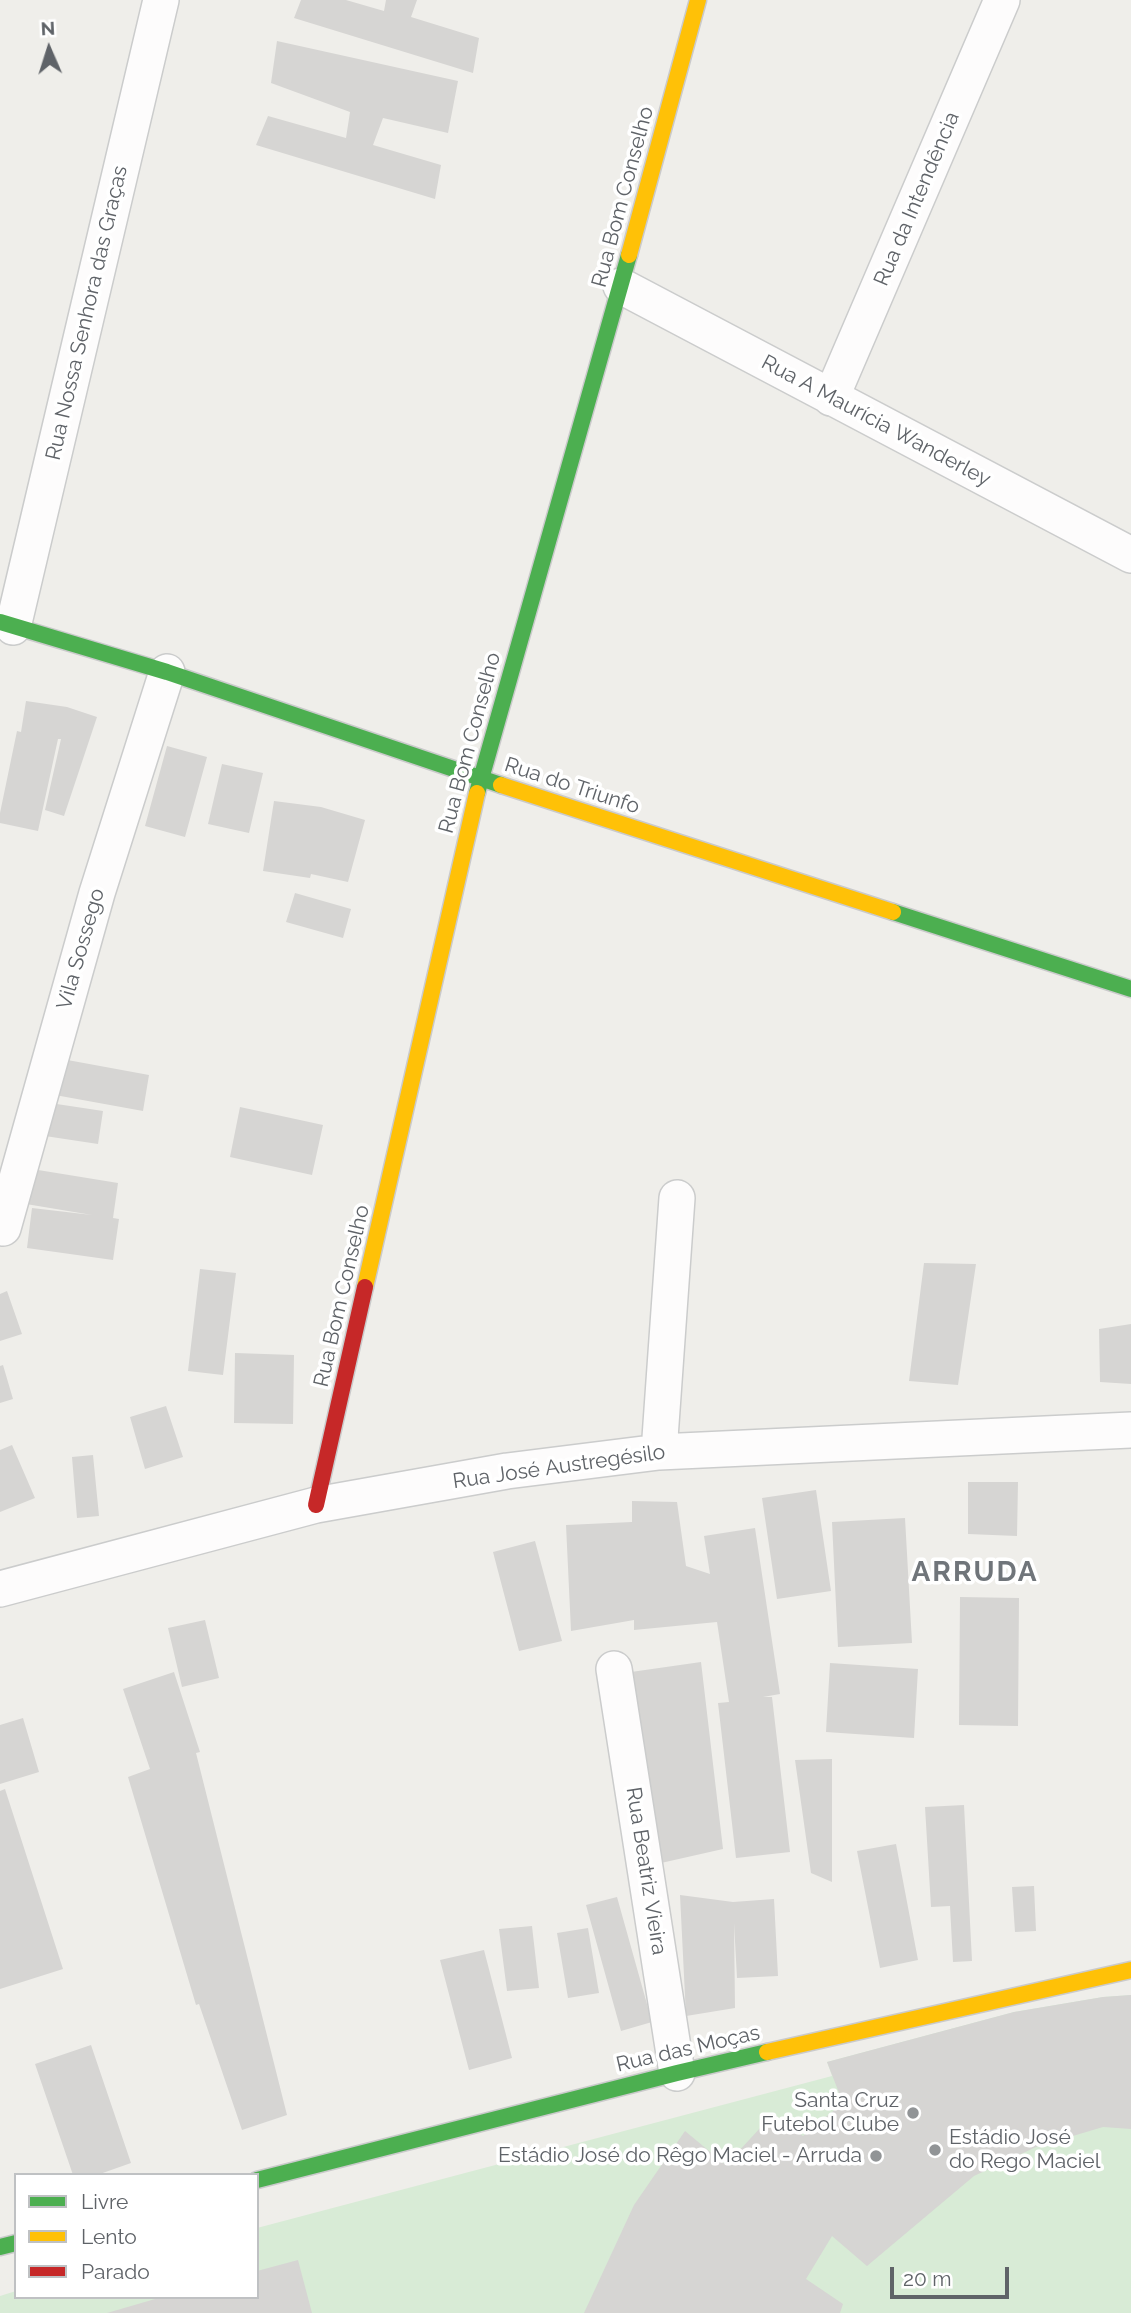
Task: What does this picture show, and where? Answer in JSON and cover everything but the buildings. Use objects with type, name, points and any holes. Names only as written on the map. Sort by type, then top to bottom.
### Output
[{"type":"street","name":"Rua Nossa Senhora das Graças","points":[[6,624],[161,0]]},
{"type":"street","name":"Rua Bom Conselho","points":[[316,1505],[480,778],[621,286],[698,0]]},
{"type":"street","name":"Rua da Intendência","points":[[831,398],[1002,0]]},
{"type":"street","name":"Rua A Maurícia Wanderley","points":[[621,286],[1131,555]]},
{"type":"street","name":"Rua do Triunfo","points":[[6,624],[167,673],[480,778],[1131,989]]},
{"type":"street","name":"Vila Sossego","points":[[3,1228],[97,893],[167,673]]},
{"type":"street","points":[[659,1452],[677,1198]]},
{"type":"street","name":"Rua José Austregésilo","points":[[0,1589],[316,1505],[507,1471],[659,1452],[1131,1430]]},
{"type":"street","name":"Rua Beatriz Vieira","points":[[614,1669],[677,2073]]},
{"type":"street","name":"Rua das Moças","points":[[259,2179],[677,2073],[1131,1970]]},
{"type":"green space","name":"Estádio José do Rego Maciel","points":[[1131,1995],[1131,2313],[0,2313],[0,2296],[14,2292],[14,2299],[259,2299],[259,2227],[832,2076],[827,2062],[1014,2012]]},
{"type":"traffic: fast","points":[[477,793],[629,255]]},
{"type":"traffic: fast","points":[[0,622],[167,672],[501,785]]},
{"type":"traffic: fast","points":[[893,912],[1131,989]]},
{"type":"traffic: fast","points":[[259,2179],[767,2052]]},
{"type":"traffic: fast","points":[[0,2247],[14,2244]]},
{"type":"traffic: slow","points":[[629,255],[698,0]]},
{"type":"traffic: slow","points":[[501,785],[893,912]]},
{"type":"traffic: slow","points":[[365,1287],[477,793]]},
{"type":"traffic: slow","points":[[767,2052],[1131,1970]]},
{"type":"traffic: jam","points":[[316,1505],[365,1287]]},
{"type":"place","name":"Santa Cruz Futebol Clube","points":[[913,2113]]},
{"type":"place","name":"Estádio José do Rego Maciel","points":[[935,2150]]},
{"type":"place","name":"Estádio José do Rêgo Maciel - Arruda","points":[[876,2156]]},
{"type":"district","name":"ARRUDA","points":[[975,1573]]}]
